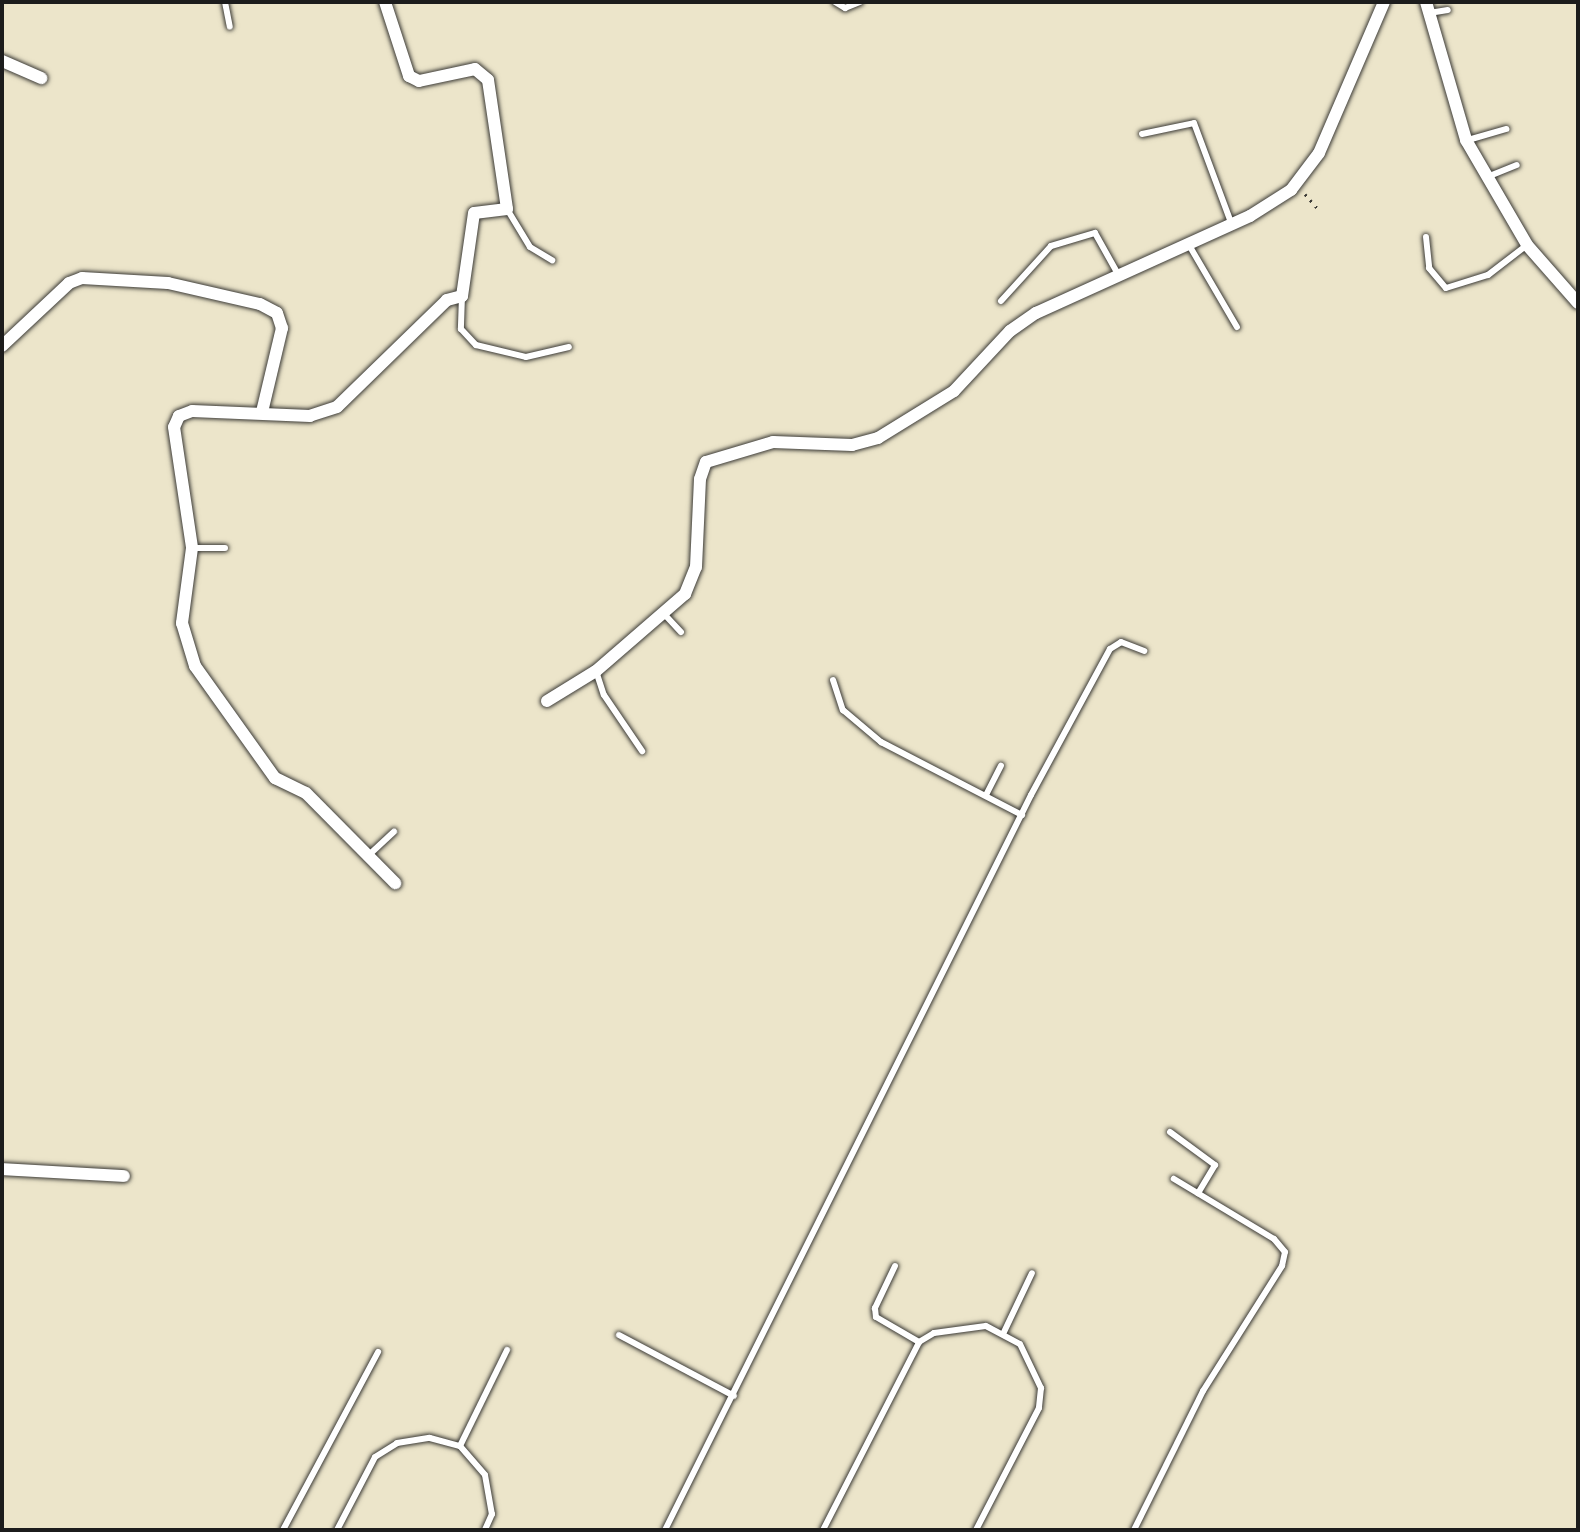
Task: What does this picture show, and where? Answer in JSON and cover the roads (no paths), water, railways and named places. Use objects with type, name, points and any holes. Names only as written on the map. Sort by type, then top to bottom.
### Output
[{"type":"street","points":[[385,2],[409,76],[419,81],[475,69],[488,80],[507,209],[471,217],[462,296],[441,306],[337,407],[310,416],[192,411],[176,419],[192,548],[182,623],[195,666],[275,778],[306,793],[370,854],[395,883]]},
{"type":"street","points":[[547,701],[596,671],[666,616],[692,583],[700,479],[706,462],[773,442],[852,445],[878,438],[954,391],[1023,321],[1232,225],[1297,184],[1319,153],[1384,2]]},
{"type":"street","points":[[1428,8],[1466,140],[1527,245],[1578,303]]},
{"type":"street","points":[[2,61],[41,78]]},
{"type":"street","points":[[2,346],[69,283],[82,278],[168,283],[260,304],[277,313],[282,328],[262,412]]},
{"type":"street","points":[[2,1169],[124,1176]]},
{"type":"lane","points":[[225,2],[230,27]]},
{"type":"lane","points":[[835,2],[845,8],[860,2]]},
{"type":"lane","points":[[1428,8],[1448,10]]},
{"type":"lane","points":[[1142,134],[1194,123],[1232,225]]},
{"type":"lane","points":[[1466,140],[1506,129]]},
{"type":"lane","points":[[1487,177],[1517,165]]},
{"type":"lane","points":[[507,209],[530,247],[552,260]]},
{"type":"lane","points":[[1001,301],[1051,246],[1095,233],[1119,276]]},
{"type":"lane","points":[[1426,237],[1429,268],[1446,288],[1488,275],[1527,245]]},
{"type":"lane","points":[[1189,245],[1237,327]]},
{"type":"lane","points":[[462,296],[461,329],[476,345],[526,357],[569,347]]},
{"type":"lane","points":[[192,548],[225,548]]},
{"type":"lane","points":[[666,616],[681,632]]},
{"type":"lane","points":[[665,1530],[1022,815],[1110,649],[1121,642],[1144,651]]},
{"type":"lane","points":[[596,671],[604,695],[642,751]]},
{"type":"lane","points":[[833,680],[843,710],[870,734],[1022,815]]},
{"type":"lane","points":[[986,795],[1001,766]]},
{"type":"lane","points":[[370,854],[394,832]]},
{"type":"lane","points":[[1170,1132],[1215,1165],[1198,1193]]},
{"type":"lane","points":[[1134,1530],[1203,1391],[1282,1266],[1285,1252],[1274,1239],[1174,1179]]},
{"type":"lane","points":[[895,1266],[875,1308],[876,1317],[919,1342]]},
{"type":"lane","points":[[1004,1332],[1032,1273]]},
{"type":"lane","points":[[823,1530],[919,1342],[934,1333],[963,1327],[1004,1332],[1034,1366],[1041,1388],[1039,1408],[976,1530]]},
{"type":"lane","points":[[619,1335],[734,1396]]},
{"type":"lane","points":[[460,1446],[507,1350]]},
{"type":"lane","points":[[283,1530],[378,1352]]},
{"type":"lane","points":[[337,1530],[375,1457],[410,1440],[430,1438],[460,1446],[475,1459],[491,1492],[492,1514],[485,1530]]}]
